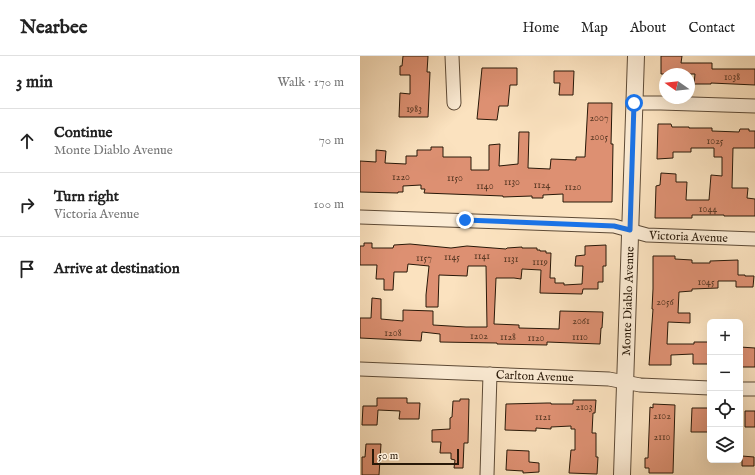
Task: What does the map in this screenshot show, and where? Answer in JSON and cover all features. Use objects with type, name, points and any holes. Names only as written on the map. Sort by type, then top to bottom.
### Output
[{"type":"street","points":[[452,56],[454,103]]},
{"type":"street","name":"Monte Diablo Avenue","points":[[622,475],[636,56]]},
{"type":"street","points":[[634,103],[755,106]]},
{"type":"street","name":"Victoria Avenue","points":[[360,217],[614,226],[647,235],[755,239]]},
{"type":"street","name":"Carlton Avenue","points":[[360,369],[609,379],[640,385],[707,388]]},
{"type":"street","points":[[487,475],[490,374]]},
{"type":"street","points":[[743,389],[755,389]]},
{"type":"building","points":[[403,56],[428,56],[427,72],[430,72],[428,117],[399,117],[400,93],[410,94],[410,75],[400,75],[400,66],[402,66]]},
{"type":"building","points":[[661,56],[682,56],[681,63],[712,63],[712,69],[755,69],[755,85],[711,83],[695,84],[695,68],[661,68]]},
{"type":"building","points":[[482,68],[517,68],[517,85],[510,85],[508,106],[499,106],[497,120],[477,119]]},
{"type":"building","points":[[554,71],[574,71],[573,95],[559,95],[560,83],[554,83]]},
{"type":"building","points":[[588,103],[612,103],[612,202],[563,202],[563,194],[543,195],[543,198],[532,198],[532,196],[503,197],[424,193],[425,189],[421,189],[421,185],[403,186],[403,192],[398,193],[360,192],[360,161],[376,162],[376,150],[386,151],[385,163],[406,164],[406,156],[417,156],[417,150],[431,150],[431,147],[443,147],[443,157],[471,157],[471,170],[489,170],[489,145],[500,144],[499,166],[518,164],[519,132],[529,132],[528,168],[550,169],[551,159],[576,160],[576,157],[585,157]]},
{"type":"building","points":[[658,124],[671,124],[672,127],[712,128],[712,131],[739,132],[740,129],[749,129],[749,131],[755,131],[755,148],[733,148],[732,188],[748,188],[747,198],[755,199],[755,216],[692,215],[692,218],[655,218],[656,186],[660,185],[661,173],[676,174],[676,182],[687,182],[686,200],[709,200],[711,175],[722,176],[722,157],[714,157],[714,148],[691,148],[691,152],[673,152],[673,158],[657,159]]},
{"type":"building","points":[[364,243],[372,243],[372,248],[393,248],[394,245],[410,244],[451,248],[467,246],[506,249],[522,247],[537,248],[537,250],[551,253],[550,278],[555,278],[555,283],[564,283],[564,285],[582,284],[583,266],[575,266],[576,256],[585,255],[585,246],[606,245],[606,266],[603,266],[603,282],[598,282],[598,289],[583,289],[582,294],[540,293],[541,270],[522,269],[521,279],[496,278],[494,324],[519,325],[519,328],[559,329],[560,311],[603,312],[600,344],[547,342],[547,345],[440,342],[440,334],[422,332],[421,341],[360,338],[360,318],[371,318],[372,298],[381,299],[381,319],[403,321],[403,310],[433,311],[433,325],[487,327],[486,266],[468,266],[467,276],[439,275],[438,307],[426,307],[429,266],[408,264],[407,272],[394,272],[393,290],[384,290],[384,279],[376,279],[377,265],[360,265],[360,246],[364,246]]},
{"type":"building","points":[[653,256],[675,256],[675,259],[692,260],[692,263],[738,260],[738,275],[754,276],[753,287],[736,287],[736,281],[718,281],[718,288],[692,289],[692,291],[679,292],[678,313],[690,313],[690,323],[668,322],[667,344],[694,344],[694,342],[707,342],[707,364],[693,364],[693,354],[671,355],[671,365],[649,365],[653,289]]},
{"type":"building","points":[[743,347],[755,348],[755,367],[743,367]]},
{"type":"building","points":[[377,398],[407,398],[407,403],[420,403],[419,419],[399,419],[400,411],[378,410],[377,425],[362,425],[363,406],[377,406]]},
{"type":"building","points":[[460,399],[469,399],[468,443],[464,443],[463,468],[454,468],[455,460],[451,459],[451,453],[440,453],[441,442],[432,442],[432,430],[450,429],[453,401],[460,401]]},
{"type":"building","points":[[573,400],[596,400],[595,413],[593,413],[592,433],[596,433],[596,457],[598,457],[597,474],[569,473],[571,450],[575,450],[575,429],[571,429],[571,426],[551,427],[551,429],[536,428],[536,431],[505,430],[506,404],[573,404]]},
{"type":"building","points":[[653,404],[675,405],[673,473],[649,473],[649,468],[645,468],[645,458],[648,458],[650,407],[653,408]]},
{"type":"building","points":[[692,408],[707,408],[707,432],[691,432]]},
{"type":"building","points":[[745,411],[755,411],[755,427],[745,427]]},
{"type":"building","points":[[366,444],[381,444],[379,475],[362,475],[362,457],[365,457]]},
{"type":"building","points":[[507,450],[529,451],[529,462],[539,463],[539,472],[523,473],[523,471],[506,470]]},
{"type":"building","points":[[743,456],[754,457],[754,466],[742,466]]},
{"type":"route","points":[[465,220],[614,226],[630,230],[634,103]]}]
